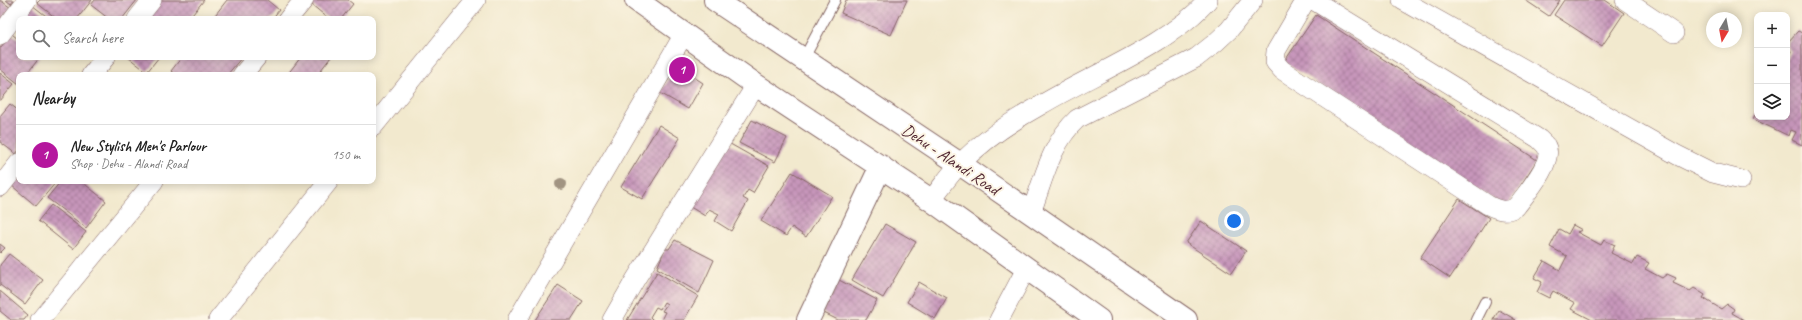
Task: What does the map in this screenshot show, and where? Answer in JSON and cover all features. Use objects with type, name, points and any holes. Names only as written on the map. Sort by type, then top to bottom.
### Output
[{"type":"main road","points":[[636,0],[756,86],[931,200],[1099,320]]},
{"type":"main road","name":"Dehu - Alandi Road","points":[[715,0],[960,164],[1186,320]]},
{"type":"main road","points":[[808,320],[881,166]]},
{"type":"street","points":[[0,36],[27,0]]},
{"type":"street","points":[[139,16],[152,0]]},
{"type":"street","points":[[291,16],[304,0]]},
{"type":"street","points":[[376,123],[476,0]]},
{"type":"street","points":[[931,200],[960,164],[993,135],[1040,105],[1134,54],[1176,29],[1208,0]]},
{"type":"street","points":[[1031,213],[1054,150],[1067,128],[1077,119],[1196,58],[1215,44],[1254,0]]},
{"type":"street","points":[[1306,0],[1276,51],[1275,62],[1282,70],[1488,205],[1499,210],[1510,211],[1516,207],[1543,168],[1548,156],[1546,147],[1539,139],[1313,0]]},
{"type":"street","points":[[1402,0],[1677,155],[1713,173],[1741,180]]},
{"type":"street","points":[[1624,0],[1674,33]]},
{"type":"street","points":[[517,320],[684,34]]},
{"type":"street","points":[[94,72],[104,60]]},
{"type":"street","points":[[244,72],[254,60]]},
{"type":"street","points":[[612,320],[639,273],[756,86]]},
{"type":"street","points":[[0,187],[16,167]]},
{"type":"street","points":[[40,320],[152,184]]},
{"type":"street","points":[[218,320],[327,184]]},
{"type":"street","points":[[999,320],[1026,269]]},
{"type":"lane","points":[[803,60],[835,0]]},
{"type":"lane","points":[[1476,320],[1485,302]]},
{"type":"building","points":[[0,0],[11,8],[0,21]]},
{"type":"building","points":[[6,0],[14,0],[11,4]]},
{"type":"building","points":[[40,0],[92,0],[79,16],[53,16],[37,3]]},
{"type":"building","points":[[95,0],[137,0],[124,16],[105,16],[91,5]]},
{"type":"building","points":[[160,0],[204,0],[191,16],[147,16]]},
{"type":"building","points":[[227,0],[267,0],[279,10],[274,16],[214,16]]},
{"type":"building","points":[[306,0],[348,0],[353,4],[343,16],[325,16]]},
{"type":"building","points":[[846,0],[907,0],[891,35],[841,13]]},
{"type":"building","points":[[1525,0],[1560,0],[1549,16]]},
{"type":"building","points":[[1564,0],[1605,0],[1624,13],[1602,46],[1554,15]]},
{"type":"building","points":[[32,5],[46,16],[23,16]]},
{"type":"building","points":[[1316,15],[1537,160],[1506,208],[1284,62]]},
{"type":"building","points":[[1798,31],[1802,33],[1802,145],[1792,140],[1796,132],[1791,130],[1789,136],[1755,120],[1790,120],[1790,40]]},
{"type":"building","points":[[12,34],[16,37],[16,60],[38,60],[28,72],[16,72],[16,82],[0,69],[0,48]]},
{"type":"building","points":[[132,60],[157,60],[147,72]]},
{"type":"building","points":[[180,60],[240,60],[230,72],[171,71]]},
{"type":"building","points":[[299,60],[329,60],[319,72],[289,72]]},
{"type":"building","points":[[677,66],[703,83],[688,109],[660,93]]},
{"type":"building","points":[[0,73],[14,84],[0,101]]},
{"type":"building","points":[[10,104],[16,109],[16,154],[0,142],[0,116]]},
{"type":"building","points":[[752,120],[787,138],[775,162],[739,143]]},
{"type":"building","points":[[659,125],[680,138],[642,199],[621,187]]},
{"type":"building","points":[[725,141],[769,166],[753,193],[748,190],[743,198],[748,201],[731,231],[715,221],[719,214],[709,209],[705,216],[687,205]]},
{"type":"building","points":[[792,172],[832,196],[806,237],[792,227],[786,236],[761,221]]},
{"type":"building","points":[[16,179],[16,184],[54,184],[36,206],[11,185]]},
{"type":"building","points":[[59,184],[85,184],[106,201],[86,228],[47,198]]},
{"type":"building","points":[[1459,199],[1489,218],[1450,278],[1420,258]]},
{"type":"building","points":[[51,205],[86,232],[73,249],[38,221]]},
{"type":"building","points":[[1201,221],[1246,251],[1231,273],[1186,243]]},
{"type":"building","points":[[885,224],[916,242],[883,298],[852,280]]},
{"type":"building","points":[[1573,225],[1582,230],[1577,232],[1601,245],[1604,240],[1615,245],[1611,253],[1633,264],[1637,257],[1649,263],[1645,269],[1662,278],[1667,274],[1676,278],[1673,283],[1690,291],[1694,288],[1705,295],[1703,298],[1721,309],[1727,304],[1734,309],[1732,313],[1744,320],[1592,320],[1571,309],[1575,303],[1553,291],[1549,298],[1537,292],[1542,282],[1534,278],[1544,261],[1560,270],[1567,256],[1550,247],[1559,229],[1568,234]]},
{"type":"building","points":[[675,240],[714,260],[699,293],[657,268],[665,249],[669,249]]},
{"type":"building","points":[[0,244],[5,248],[0,253]]},
{"type":"building","points":[[9,254],[43,280],[25,304],[0,285],[0,265]]},
{"type":"building","points":[[657,272],[698,296],[684,320],[661,320],[665,312],[662,311],[667,304],[664,302],[660,309],[656,307],[650,317],[653,320],[627,320]]},
{"type":"building","points":[[839,280],[877,300],[866,320],[838,320],[822,312]]},
{"type":"building","points":[[919,282],[947,298],[935,319],[907,302]]},
{"type":"building","points":[[558,285],[583,301],[571,320],[535,320]]},
{"type":"building","points":[[0,291],[28,315],[24,320],[11,320],[0,311]]},
{"type":"building","points":[[1499,310],[1516,320],[1493,320]]},
{"type":"place","name":"New Stylish Men's Parlour","points":[[682,70]]}]
